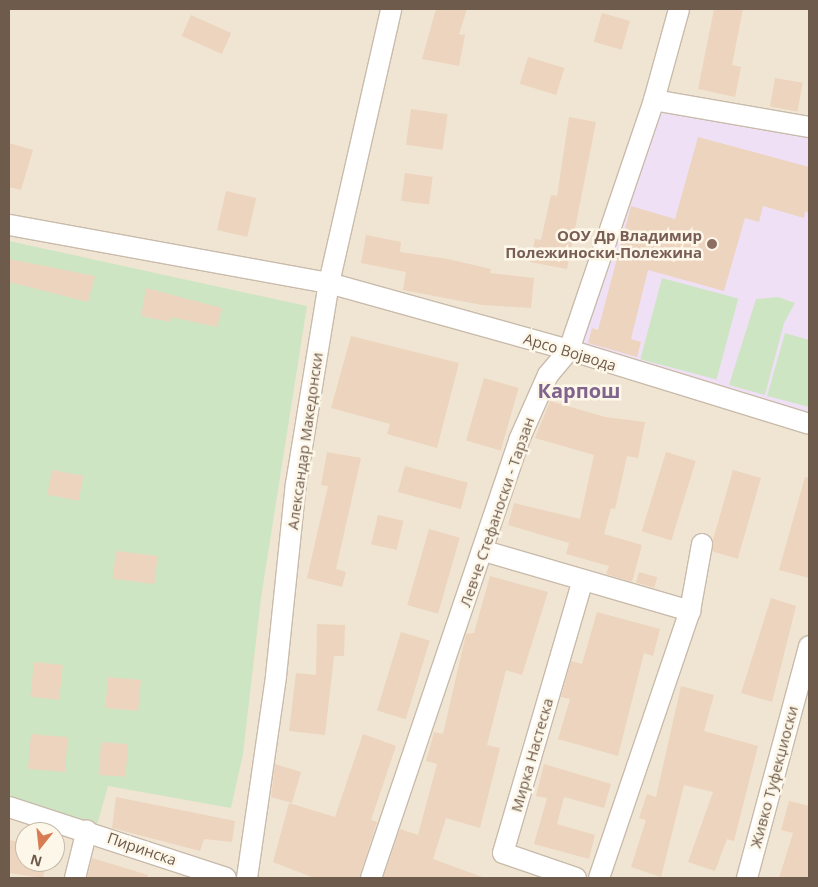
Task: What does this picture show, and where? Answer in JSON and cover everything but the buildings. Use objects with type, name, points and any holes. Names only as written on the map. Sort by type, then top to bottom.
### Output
[{"type":"street","name":"Александар Македонски","points":[[247,878],[276,676],[296,484],[329,284],[391,9]]},
{"type":"street","name":"Левче Стефаноски - Тарзан","points":[[371,878],[484,551],[520,440],[548,375],[569,350],[654,100],[680,9]]},
{"type":"street","points":[[654,100],[809,127]]},
{"type":"street","name":"Арсо Војвода","points":[[9,225],[329,284],[569,350],[809,424]]},
{"type":"street","points":[[599,878],[690,611],[702,544]]},
{"type":"street","points":[[484,551],[582,582],[690,611]]},
{"type":"street","name":"Мирка Настеска","points":[[576,878],[503,853],[582,582]]},
{"type":"street","name":"Живко Туфекџиоски","points":[[747,878],[809,646]]},
{"type":"street","name":"Пиринска","points":[[9,807],[87,830],[226,878]]},
{"type":"street","name":"Пиринска","points":[[75,878],[87,830]]},
{"type":"shaded area","points":[[9,9],[809,9],[809,878],[9,878]]},
{"type":"shaded area","name":"ООУ Др Владимир Полежиноски-Полежина","points":[[663,106],[809,136],[809,415],[578,352]]},
{"type":"green space","points":[[9,241],[307,306],[261,598],[243,754],[231,808],[108,786],[97,825],[9,799]]},
{"type":"green space","points":[[662,278],[738,298],[717,380],[640,359]]},
{"type":"green space","points":[[778,297],[795,303],[784,323],[765,395],[729,385],[756,299]]},
{"type":"green space","points":[[785,333],[809,340],[809,407],[767,396]]},
{"type":"place","name":"ООУ Др Владимир Полежиноски-Полежина","points":[[712,244]]},
{"type":"district","name":"Карпош","points":[[579,390]]}]
